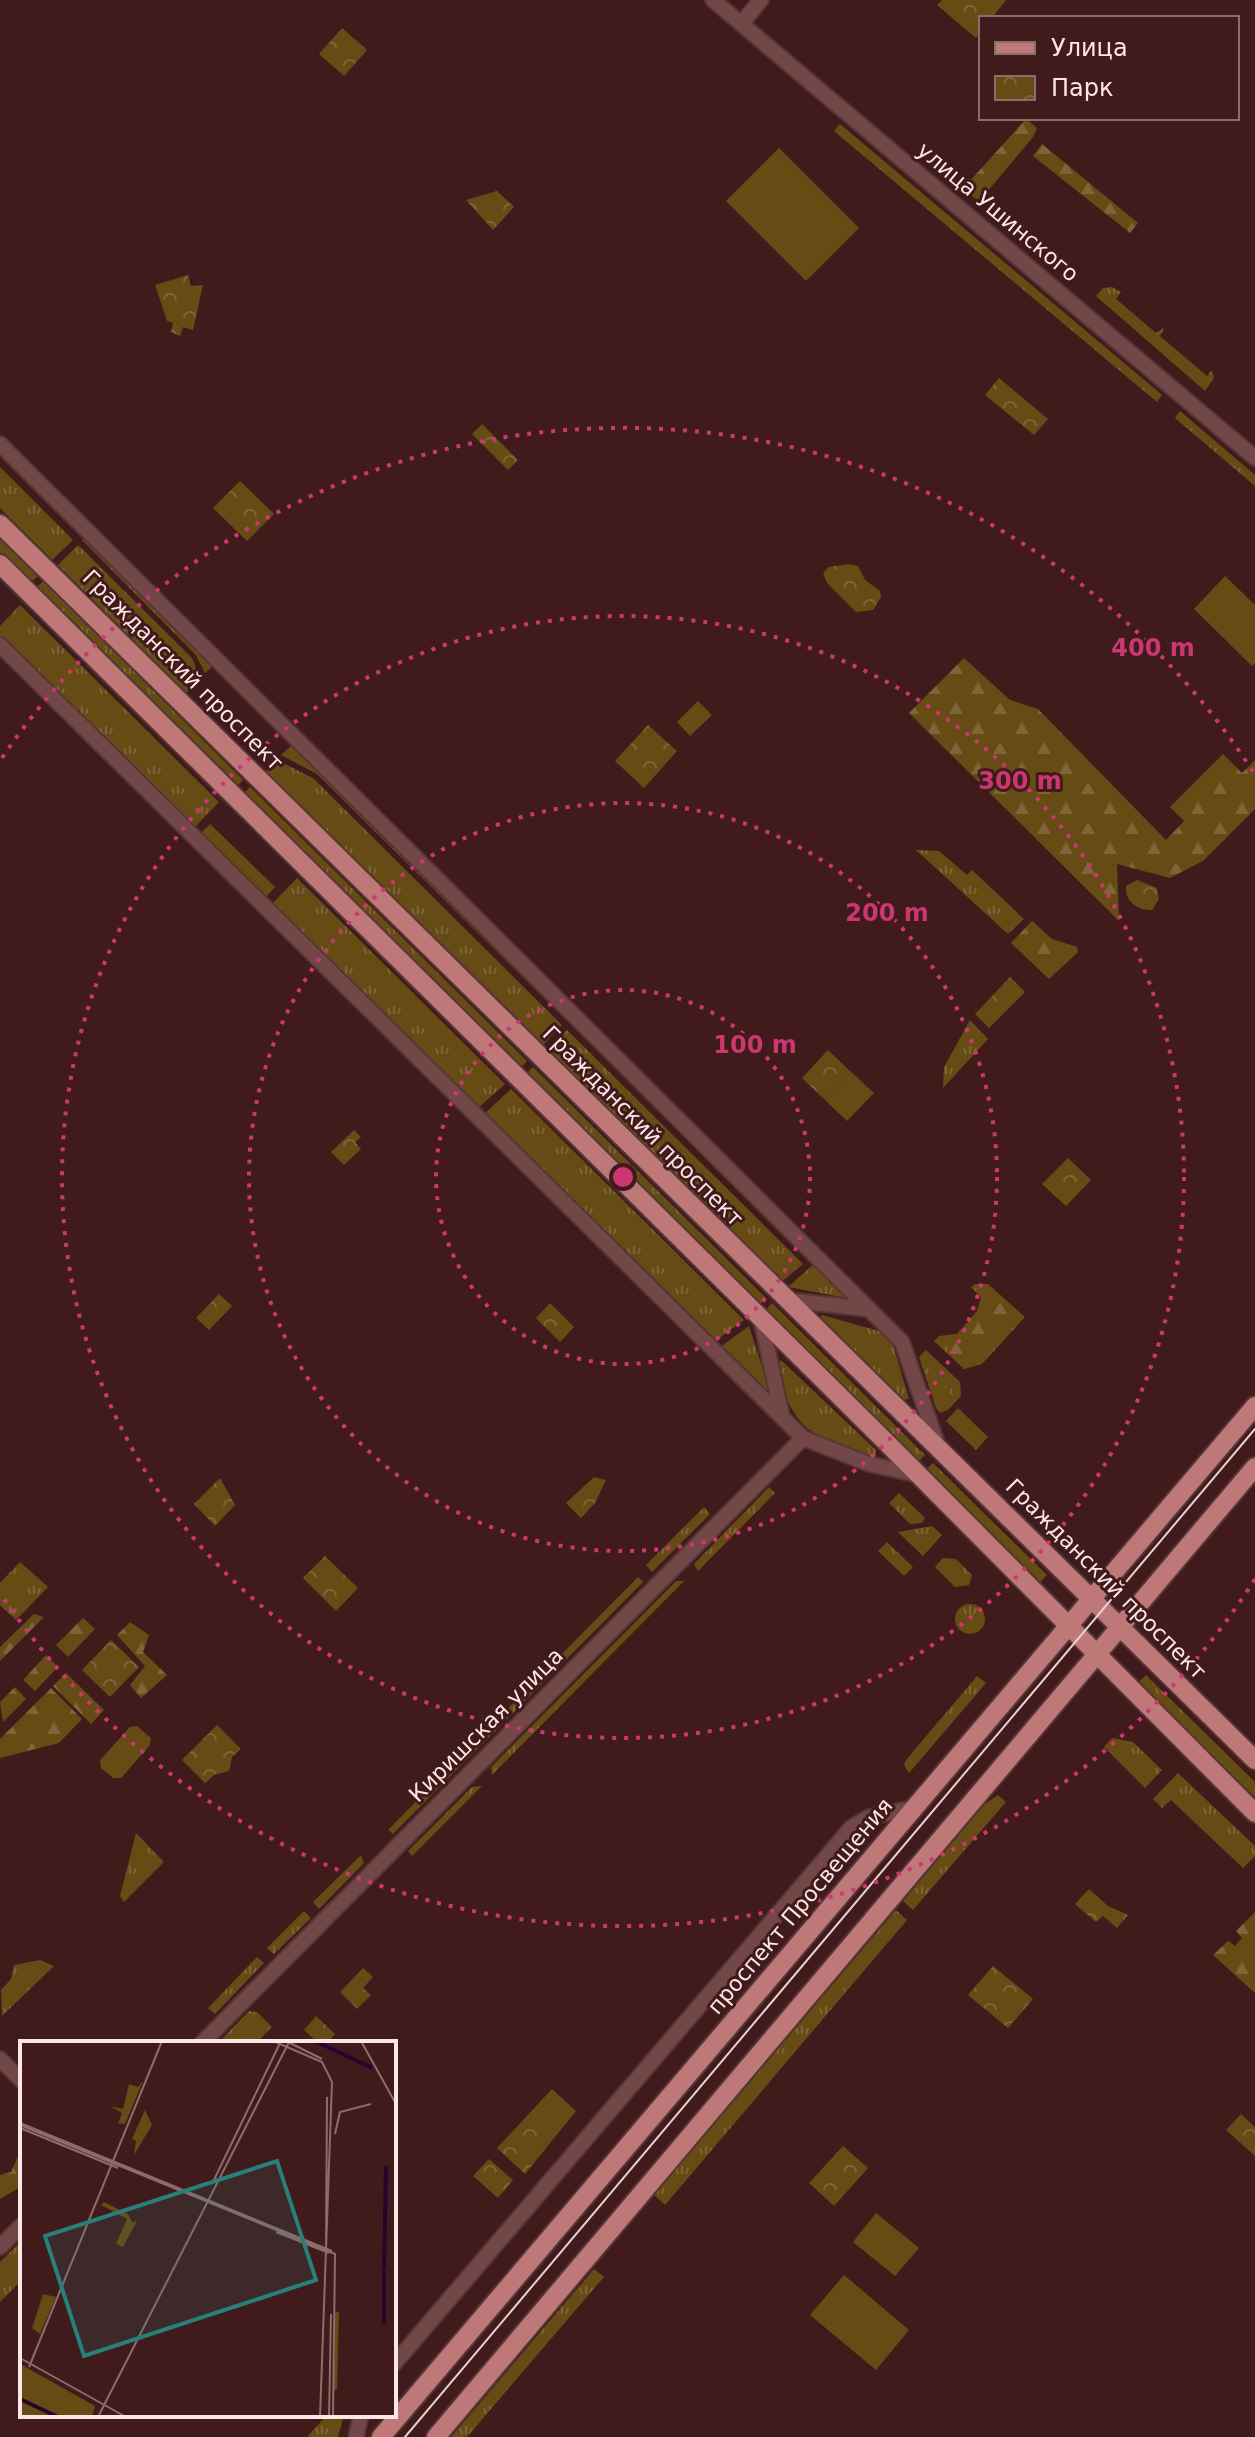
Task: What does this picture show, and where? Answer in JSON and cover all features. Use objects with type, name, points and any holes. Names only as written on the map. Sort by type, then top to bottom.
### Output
[{"type":"main road","name":"Гражданский проспект","points":[[0,524],[1255,1760]]},
{"type":"main road","points":[[0,564],[1255,1812]]},
{"type":"main road","name":"проспект Просвещения","points":[[381,2437],[1255,1406]]},
{"type":"main road","points":[[436,2437],[1255,1467]]},
{"type":"street","name":"улица Ушинского","points":[[713,0],[1255,458]]},
{"type":"street","points":[[741,24],[761,0]]},
{"type":"street","points":[[0,444],[902,1342],[924,1413],[939,1446]]},
{"type":"street","points":[[0,645],[803,1438],[869,1464],[914,1474]]},
{"type":"street","points":[[786,1300],[869,1309]]},
{"type":"street","points":[[761,1319],[782,1417]]},
{"type":"street","name":"Киришская улица","points":[[204,2041],[803,1438]]},
{"type":"street","points":[[396,2362],[851,1828],[869,1817],[914,1808]]},
{"type":"street","points":[[0,2059],[20,2079]]},
{"type":"street","points":[[0,2247],[20,2227]]},
{"type":"street","points":[[356,2437],[361,2417]]},
{"type":"green space","points":[[942,0],[1006,0],[994,16],[979,16],[979,34],[976,38],[937,5]]},
{"type":"green space","points":[[342,28],[367,50],[344,76],[319,54]]},
{"type":"green space","points":[[1025,120],[1037,128],[1033,137],[981,199],[966,191],[968,183]]},
{"type":"green space","points":[[840,124],[1162,395],[1157,402],[834,131]]},
{"type":"green space","points":[[1042,144],[1138,223],[1130,233],[1033,156]]},
{"type":"green space","points":[[779,148],[859,228],[806,281],[726,201]]},
{"type":"green space","points":[[497,191],[514,207],[493,230],[466,200]]},
{"type":"green space","points":[[188,275],[191,286],[203,285],[193,330],[183,327],[180,336],[171,332],[173,323],[167,321],[155,285]]},
{"type":"green space","points":[[1112,287],[1121,292],[1116,299],[1156,333],[1164,328],[1160,336],[1207,376],[1212,370],[1214,378],[1205,391],[1096,296],[1103,288]]},
{"type":"green space","points":[[999,378],[1048,419],[1034,435],[985,395]]},
{"type":"green space","points":[[1180,411],[1255,475],[1255,486],[1175,418]]},
{"type":"green space","points":[[482,424],[518,460],[508,470],[472,434]]},
{"type":"green space","points":[[0,467],[73,540],[52,560],[0,508]]},
{"type":"green space","points":[[240,481],[274,514],[247,541],[213,508]]},
{"type":"green space","points":[[84,538],[213,666],[205,673],[196,655],[82,540]]},
{"type":"green space","points":[[0,539],[38,576],[30,583],[0,553]]},
{"type":"green space","points":[[78,545],[192,658],[200,679],[186,693],[58,565]]},
{"type":"green space","points":[[858,566],[865,580],[880,591],[881,597],[873,610],[856,612],[827,583],[823,573],[829,567]]},
{"type":"green space","points":[[1225,576],[1255,605],[1255,663],[1252,666],[1194,609]]},
{"type":"green space","points":[[43,581],[243,780],[236,787],[36,588]]},
{"type":"green space","points":[[20,605],[219,802],[194,828],[0,636],[0,626]]},
{"type":"green space","points":[[964,658],[1010,700],[1038,709],[1166,840],[1184,821],[1170,807],[1223,754],[1242,773],[1255,760],[1255,809],[1203,861],[1170,878],[1117,864],[1119,921],[909,713]]},
{"type":"green space","points":[[698,701],[712,715],[690,736],[677,722]]},
{"type":"green space","points":[[648,725],[677,751],[644,788],[615,761]]},
{"type":"green space","points":[[292,745],[568,1018],[566,1020],[317,774],[281,755]]},
{"type":"green space","points":[[277,760],[313,778],[562,1025],[542,1046],[266,772]]},
{"type":"green space","points":[[250,787],[527,1061],[520,1068],[243,794]]},
{"type":"green space","points":[[210,824],[275,887],[265,898],[200,834]]},
{"type":"green space","points":[[916,850],[939,851],[967,875],[972,870],[1024,919],[1008,934]]},
{"type":"green space","points":[[297,878],[505,1084],[477,1109],[271,905]]},
{"type":"green space","points":[[1137,880],[1157,888],[1159,899],[1152,910],[1137,907],[1127,896],[1126,886]]},
{"type":"green space","points":[[1032,921],[1052,939],[1077,947],[1078,952],[1049,979],[1011,943]]},
{"type":"green space","points":[[1010,977],[1025,992],[989,1028],[975,1014]]},
{"type":"green space","points":[[970,1020],[988,1039],[943,1088],[944,1067]]},
{"type":"green space","points":[[574,1023],[810,1257],[807,1259],[571,1025]]},
{"type":"green space","points":[[567,1030],[803,1264],[781,1282],[547,1051]]},
{"type":"green space","points":[[828,1050],[851,1072],[825,1100],[802,1078]]},
{"type":"green space","points":[[533,1067],[766,1298],[759,1305],[526,1074]]},
{"type":"green space","points":[[851,1072],[874,1093],[847,1121],[825,1100]]},
{"type":"green space","points":[[511,1089],[744,1320],[714,1342],[483,1115]]},
{"type":"green space","points":[[354,1130],[361,1137],[355,1142],[361,1149],[344,1165],[331,1152]]},
{"type":"green space","points":[[1068,1158],[1091,1180],[1066,1206],[1042,1184]]},
{"type":"green space","points":[[815,1263],[848,1297],[847,1298],[788,1287]]},
{"type":"green space","points":[[988,1284],[1025,1317],[982,1364],[964,1369],[934,1341],[939,1336],[957,1334],[977,1311],[981,1297],[971,1287]]},
{"type":"green space","points":[[991,1290],[1021,1317],[982,1362],[967,1368],[947,1347],[980,1311],[983,1298]]},
{"type":"green space","points":[[219,1294],[232,1306],[209,1330],[196,1318]]},
{"type":"green space","points":[[550,1303],[574,1327],[560,1342],[536,1318]]},
{"type":"green space","points":[[772,1303],[925,1455],[918,1462],[765,1311]]},
{"type":"green space","points":[[822,1315],[886,1333],[891,1338],[909,1399],[903,1400],[818,1320]]},
{"type":"green space","points":[[749,1326],[769,1388],[766,1392],[719,1348]]},
{"type":"green space","points":[[926,1350],[960,1382],[961,1396],[948,1410],[940,1413],[919,1357]]},
{"type":"green space","points":[[776,1360],[782,1361],[876,1450],[876,1456],[871,1458],[832,1442],[806,1427],[789,1404],[774,1364]]},
{"type":"green space","points":[[937,1380],[957,1397],[941,1410],[930,1386]]},
{"type":"green space","points":[[958,1408],[988,1437],[976,1450],[946,1421]]},
{"type":"green space","points":[[933,1463],[1047,1575],[1040,1582],[926,1470]]},
{"type":"green space","points":[[594,1477],[606,1480],[595,1503],[581,1518],[566,1503]]},
{"type":"green space","points":[[220,1478],[235,1505],[215,1526],[194,1504]]},
{"type":"green space","points":[[769,1487],[775,1493],[698,1571],[694,1564]]},
{"type":"green space","points":[[899,1493],[925,1518],[922,1523],[910,1524],[889,1503]]},
{"type":"green space","points":[[704,1507],[710,1514],[652,1572],[646,1565]]},
{"type":"green space","points":[[932,1526],[942,1535],[923,1556],[898,1532]]},
{"type":"green space","points":[[887,1542],[913,1567],[904,1576],[878,1551]]},
{"type":"green space","points":[[325,1556],[358,1588],[336,1611],[303,1578]]},
{"type":"green space","points":[[943,1558],[956,1559],[972,1575],[969,1585],[955,1587],[935,1567]]},
{"type":"green space","points":[[20,1562],[48,1587],[16,1620],[0,1605],[0,1583]]},
{"type":"green space","points":[[638,1577],[643,1582],[393,1834],[388,1830]]},
{"type":"green space","points":[[676,1581],[684,1581],[492,1775],[491,1767]]},
{"type":"green space","points":[[970,1604],[981,1608],[985,1619],[981,1630],[970,1634],[959,1630],[955,1619],[959,1608]]},
{"type":"green space","points":[[34,1614],[44,1617],[0,1661],[0,1647]]},
{"type":"green space","points":[[83,1618],[95,1629],[68,1657],[56,1645]]},
{"type":"green space","points":[[130,1622],[149,1635],[143,1652],[167,1675],[141,1698],[130,1685],[145,1666],[117,1635]]},
{"type":"green space","points":[[111,1640],[139,1667],[110,1697],[82,1670]]},
{"type":"green space","points":[[46,1655],[58,1667],[35,1691],[23,1680]]},
{"type":"green space","points":[[66,1673],[104,1710],[91,1724],[53,1686]]},
{"type":"green space","points":[[1146,1675],[1255,1782],[1255,1797],[1138,1683]]},
{"type":"green space","points":[[977,1676],[986,1683],[909,1773],[904,1765],[906,1760]]},
{"type":"green space","points":[[15,1687],[26,1699],[3,1722],[0,1702]]},
{"type":"green space","points":[[51,1688],[82,1719],[59,1743],[0,1758],[0,1739]]},
{"type":"green space","points":[[217,1725],[241,1749],[232,1757],[229,1771],[214,1775],[205,1783],[182,1760]]},
{"type":"green space","points":[[137,1726],[151,1738],[150,1745],[121,1778],[113,1778],[101,1768],[100,1760],[130,1727]]},
{"type":"green space","points":[[1112,1738],[1133,1742],[1162,1770],[1145,1788],[1104,1747]]},
{"type":"green space","points":[[1178,1773],[1255,1846],[1255,1856],[1243,1868],[1171,1800],[1162,1808],[1153,1799]]},
{"type":"green space","points":[[482,1786],[412,1856],[408,1851],[472,1787]]},
{"type":"green space","points":[[998,1795],[1006,1802],[913,1910],[903,1901],[985,1804]]},
{"type":"green space","points":[[136,1833],[164,1862],[124,1902],[120,1896]]},
{"type":"green space","points":[[361,1855],[364,1863],[319,1909],[313,1902]]},
{"type":"green space","points":[[1089,1889],[1108,1906],[1128,1915],[1117,1928],[1103,1916],[1096,1922],[1075,1904]]},
{"type":"green space","points":[[896,1910],[907,1920],[665,2205],[654,2195]]},
{"type":"green space","points":[[304,1911],[311,1918],[274,1954],[267,1948]]},
{"type":"green space","points":[[1255,1912],[1255,1993],[1213,1955],[1228,1941],[1235,1946],[1242,1938],[1236,1931]]},
{"type":"green space","points":[[257,1957],[264,1963],[215,2014],[208,2008]]},
{"type":"green space","points":[[40,1960],[54,1966],[2,2016],[1,1990],[11,1979],[14,1965]]},
{"type":"green space","points":[[993,1966],[1033,1999],[1008,2028],[968,1995]]},
{"type":"green space","points":[[363,1968],[373,1977],[363,1988],[371,1995],[357,2009],[340,1992]]},
{"type":"green space","points":[[249,2011],[257,2012],[272,2027],[258,2041],[220,2041]]},
{"type":"green space","points":[[316,2016],[335,2034],[329,2041],[316,2041],[304,2030]]},
{"type":"green space","points":[[552,2089],[576,2111],[525,2174],[497,2148]]},
{"type":"green space","points":[[557,2095],[572,2108],[544,2138],[529,2125]]},
{"type":"green space","points":[[1241,2114],[1255,2127],[1255,2156],[1226,2130]]},
{"type":"green space","points":[[843,2146],[868,2168],[834,2206],[809,2183]]},
{"type":"green space","points":[[20,2152],[20,2187],[0,2199],[0,2175],[11,2172]]},
{"type":"green space","points":[[489,2159],[513,2180],[498,2198],[473,2176]]},
{"type":"green space","points":[[876,2213],[919,2248],[895,2276],[853,2242]]},
{"type":"green space","points":[[20,2242],[20,2282],[0,2302],[0,2262]]},
{"type":"green space","points":[[594,2269],[604,2277],[467,2437],[451,2437]]},
{"type":"green space","points":[[844,2275],[909,2330],[876,2370],[810,2315]]},
{"type":"green space","points":[[325,2417],[343,2417],[338,2437],[307,2437]]},
{"type":"tram line","points":[[405,2437],[1255,1429]]}]
